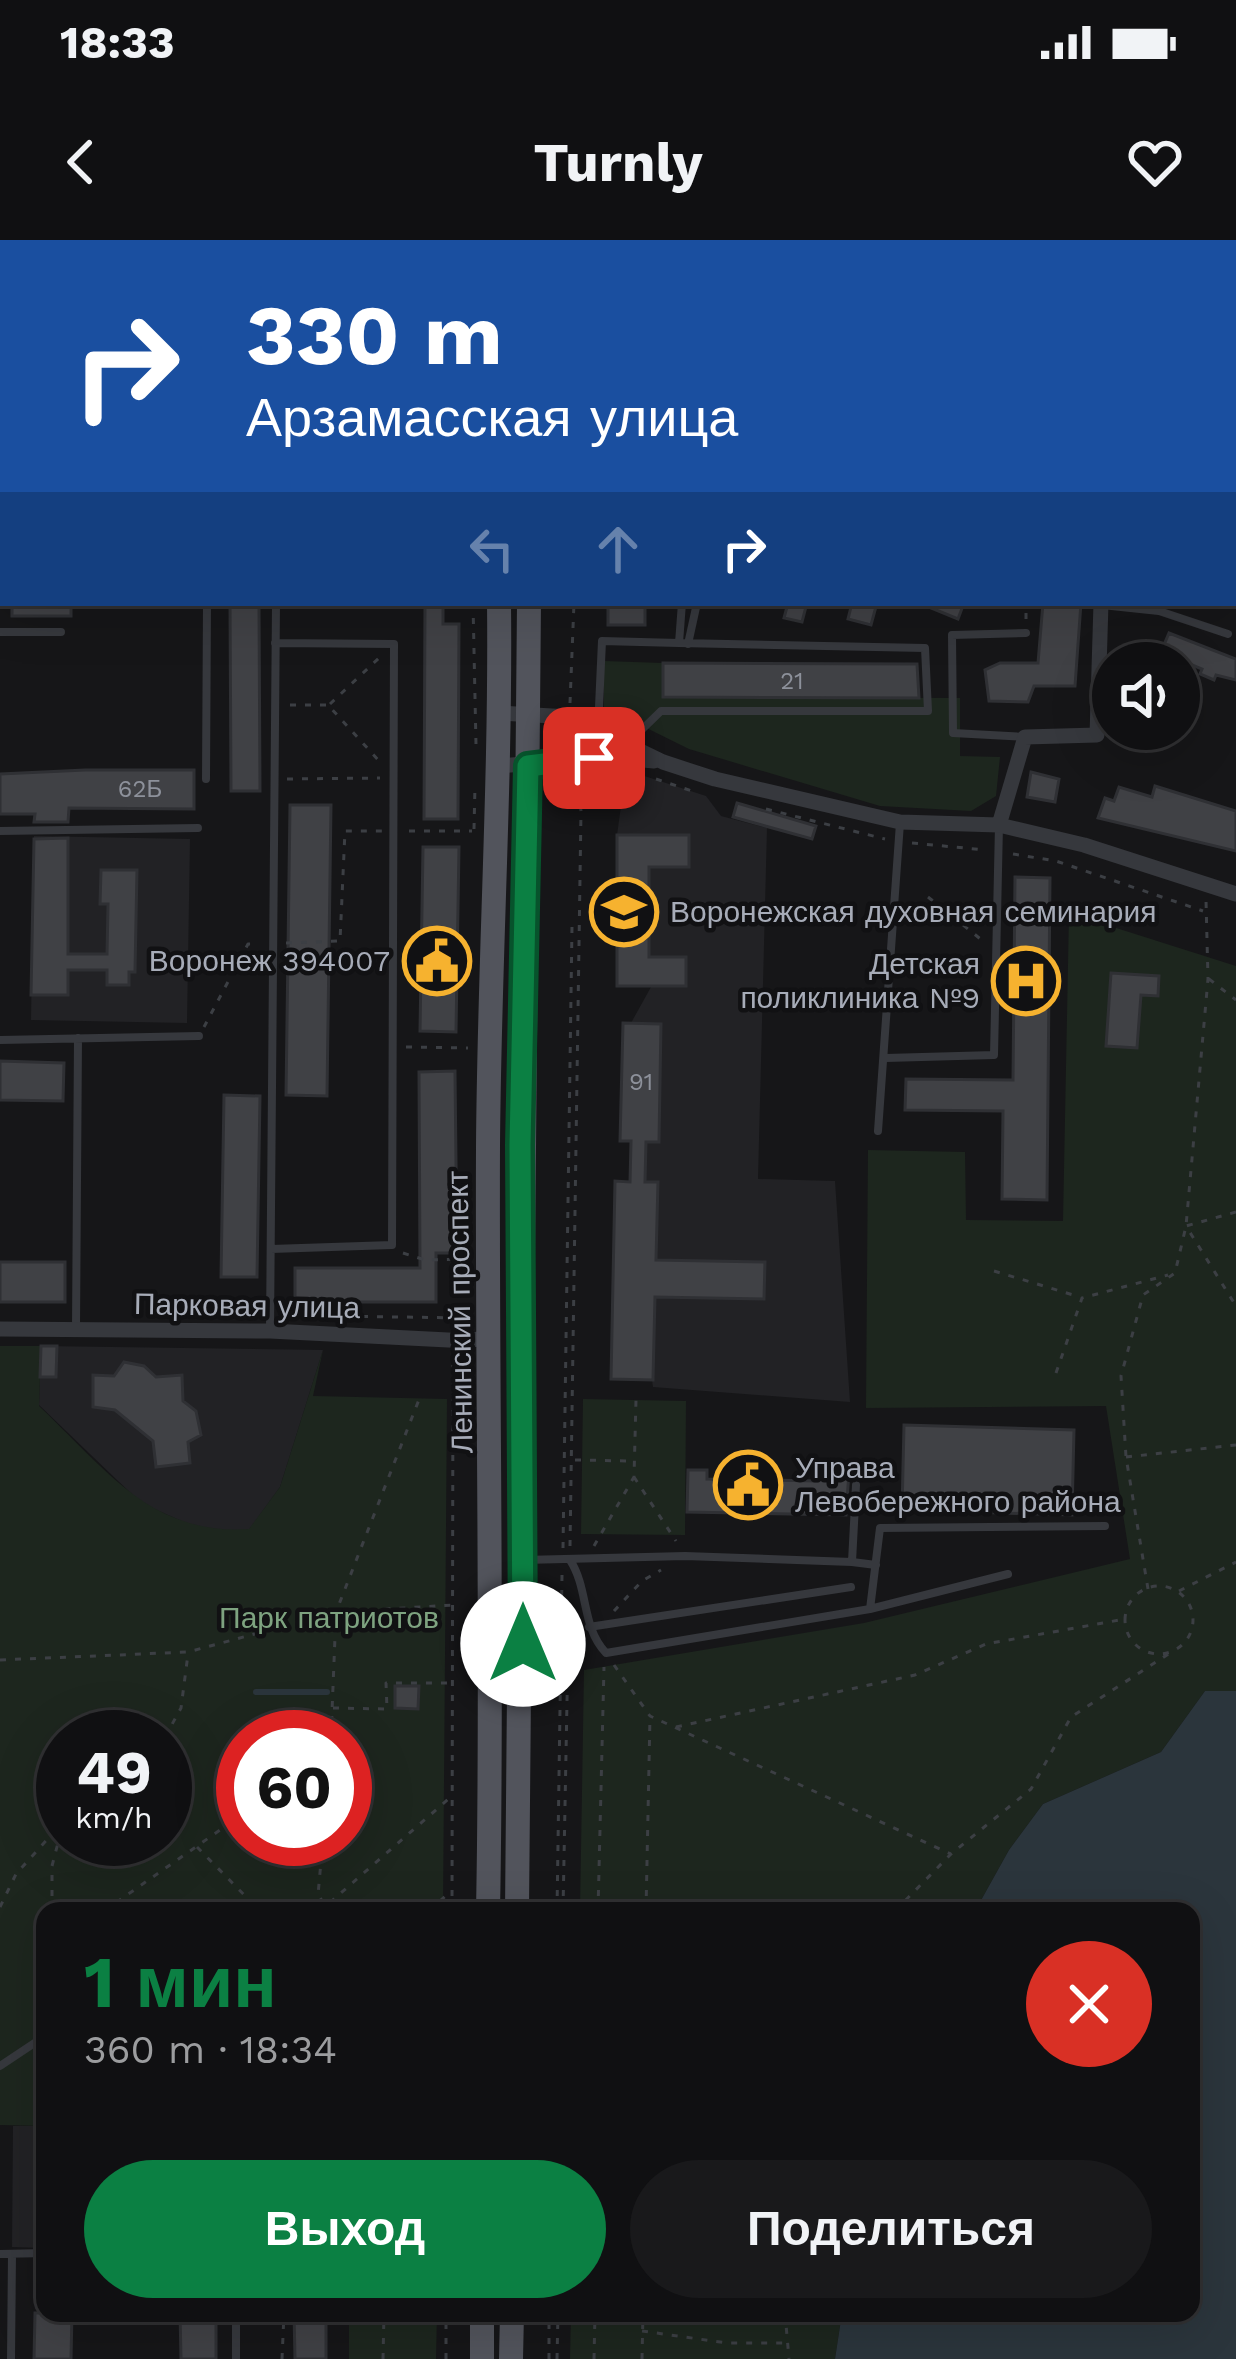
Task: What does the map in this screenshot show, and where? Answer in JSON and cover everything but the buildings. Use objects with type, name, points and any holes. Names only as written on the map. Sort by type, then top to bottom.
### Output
[{"type":"main road","name":"Ленинский проспект","points":[[488,1902],[492,1336],[488,1147],[500,766],[499,606]]},
{"type":"main road","name":"Ленинский проспект","points":[[517,1902],[523,1560],[520,1145],[529,606]]},
{"type":"main road","points":[[492,1558],[523,1560]]},
{"type":"main road","points":[[482,2322],[482,2359]]},
{"type":"main road","points":[[511,2359],[512,2322]]},
{"type":"street","points":[[999,825],[1025,736],[1097,735],[1101,606]]},
{"type":"street","points":[[501,713],[570,717],[663,762]]},
{"type":"street","points":[[500,766],[610,757],[663,762],[900,822],[999,825],[1084,845],[1236,895]]},
{"type":"street","name":"Парковая улица","points":[[0,1329],[270,1331],[453,1340],[492,1336]]},
{"type":"lane","points":[[206,779],[207,606]]},
{"type":"lane","points":[[270,1331],[276,606]]},
{"type":"lane","points":[[682,606],[683,644]]},
{"type":"lane","points":[[683,644],[696,606]]},
{"type":"lane","points":[[1118,606],[1159,611],[1228,634]]},
{"type":"lane","points":[[0,632],[61,632]]},
{"type":"lane","points":[[1025,736],[953,733],[952,634],[1026,633]]},
{"type":"lane","points":[[598,729],[602,640],[926,648],[928,711],[662,711],[627,744]]},
{"type":"lane","points":[[271,1249],[392,1245],[394,644],[275,644]]},
{"type":"lane","points":[[878,1131],[900,822]]},
{"type":"lane","points":[[886,1058],[994,1055],[999,825]]},
{"type":"lane","points":[[0,831],[198,828]]},
{"type":"lane","points":[[0,1040],[199,1036]]},
{"type":"lane","points":[[76,1330],[78,1038]]},
{"type":"lane","points":[[852,1562],[856,1485]]},
{"type":"lane","points":[[870,1609],[880,1528],[1106,1526]]},
{"type":"lane","points":[[523,1560],[685,1556],[876,1565]]},
{"type":"lane","points":[[566,1560],[579,1574],[589,1627],[606,1653],[870,1609],[1008,1574]]},
{"type":"lane","points":[[589,1627],[851,1587]]},
{"type":"lane","points":[[0,2066],[36,2042]]},
{"type":"lane","points":[[0,2254],[36,2253]]},
{"type":"lane","points":[[11,2359],[12,2254]]},
{"type":"lane","points":[[236,2322],[236,2359]]},
{"type":"path","points":[[570,717],[574,606]]},
{"type":"path","points":[[1026,606],[1026,633]]},
{"type":"path","points":[[274,705],[328,705],[394,644]]},
{"type":"path","points":[[328,705],[394,778]]},
{"type":"path","points":[[566,1560],[574,1460],[581,811],[579,781],[567,761]]},
{"type":"path","points":[[274,779],[394,778]]},
{"type":"path","points":[[199,1036],[248,944],[340,941],[345,831],[473,831]]},
{"type":"path","points":[[1148,1588],[1126,1457],[1120,1376],[1143,1294],[1175,1273],[1186,1226],[1208,979],[1203,911],[1209,887]]},
{"type":"path","points":[[928,897],[996,951]]},
{"type":"path","points":[[560,1902],[572,926]]},
{"type":"path","points":[[1208,979],[1236,1000]]},
{"type":"path","points":[[392,1047],[471,1048]]},
{"type":"path","points":[[1186,1226],[1236,1212]]},
{"type":"path","points":[[1186,1226],[1236,1306]]},
{"type":"path","points":[[392,1245],[425,1260],[469,1259]]},
{"type":"path","points":[[994,1271],[1082,1298],[1175,1273]]},
{"type":"path","points":[[1056,1373],[1082,1298]]},
{"type":"path","points":[[314,1316],[468,1318]]},
{"type":"path","points":[[452,1902],[453,1340]]},
{"type":"path","points":[[420,1397],[336,1612],[333,1708],[386,1709],[386,1683],[455,1683]]},
{"type":"path","points":[[586,1558],[634,1478],[636,1400]]},
{"type":"path","points":[[1126,1457],[1236,1445]]},
{"type":"path","points":[[574,1460],[634,1461]]},
{"type":"path","points":[[601,1625],[642,1581],[685,1556],[634,1478]]},
{"type":"path","points":[[1173,1651],[1159,1654],[1139,1648],[1125,1619],[1132,1599],[1148,1588],[1177,1592],[1236,1562]]},
{"type":"path","points":[[904,1902],[951,1854],[1030,1789],[1071,1717],[1186,1641],[1193,1622],[1188,1603],[1177,1592]]},
{"type":"path","points":[[0,1660],[188,1652],[336,1612],[456,1605]]},
{"type":"path","points":[[676,1727],[915,1676],[986,1644],[1125,1619]]},
{"type":"path","points":[[180,1710],[188,1652]]},
{"type":"path","points":[[606,1653],[650,1716],[951,1854]]},
{"type":"path","points":[[598,1902],[606,1653]]},
{"type":"path","points":[[646,1902],[650,1716]]},
{"type":"path","points":[[331,1902],[454,1795]]},
{"type":"path","points":[[0,1906],[16,1874],[63,1822],[52,1866],[52,1902]]},
{"type":"path","points":[[117,1902],[216,1832]]},
{"type":"path","points":[[196,1846],[251,1902]]},
{"type":"path","points":[[321,1866],[318,1895],[323,1902]]},
{"type":"path","points":[[439,1902],[452,1890]]},
{"type":"path","points":[[282,2359],[284,2322]]},
{"type":"path","points":[[383,2359],[384,2322]]},
{"type":"path","points":[[446,2322],[446,2359]]},
{"type":"path","points":[[549,2322],[549,2359]]},
{"type":"path","points":[[557,2359],[558,2322]]},
{"type":"path","points":[[594,2359],[596,2322]]},
{"type":"path","points":[[642,2322],[642,2359]]},
{"type":"path","points":[[785,2322],[789,2359]]},
{"type":"path","points":[[642,2331],[727,2343],[787,2343]]},
{"type":"shaded area","points":[[626,770],[706,796],[721,816],[767,828],[758,1179],[835,1181],[850,1402],[653,1387],[652,1380],[611,1379],[615,1181],[630,1181],[631,1142],[620,1141],[623,1023],[631,1023],[651,987],[617,986],[617,835]]},
{"type":"shaded area","points":[[34,836],[190,839],[187,1023],[31,1020]]},
{"type":"shaded area","points":[[41,1346],[323,1350],[280,1487],[249,1530],[206,1532],[141,1503],[39,1405]]},
{"type":"shaded area","points":[[1205,1691],[1236,1691],[1236,2359],[835,2359],[841,2322],[1200,2322],[1200,1902],[980,1902],[1009,1850],[1043,1804],[1161,1752]]},
{"type":"shaded area","points":[[13,2126],[36,2126],[36,2248],[12,2247]]},
{"type":"green space","points":[[604,661],[663,663],[663,697],[960,698],[960,756],[1000,757],[996,796],[971,811],[880,806],[689,749],[604,707]]},
{"type":"green space","points":[[1069,913],[1236,966],[1236,1691],[1205,1691],[1161,1752],[1043,1804],[1009,1850],[980,1902],[580,1902],[584,1670],[864,1623],[1130,1559],[1106,1406],[866,1408],[868,1150],[965,1152],[966,1220],[1063,1221]]},
{"type":"green space","name":"Парк патриотов","points":[[0,1346],[41,1346],[39,1406],[109,1474],[157,1510],[215,1528],[249,1529],[280,1487],[323,1350],[313,1396],[447,1399],[443,1902],[36,1902],[36,2126],[0,2125]]},
{"type":"green space","points":[[583,1399],[686,1401],[685,1535],[581,1534]]},
{"type":"green space","points":[[349,2322],[437,2322],[436,2359],[349,2359]]},
{"type":"green space","points":[[571,2322],[841,2322],[835,2359],[570,2359]]},
{"type":"waterway","points":[[256,1692],[327,1692]]},
{"type":"place","name":"Воронежская духовная семинария","points":[[624,912]]},
{"type":"place","name":"Воронеж 394007","points":[[437,961]]},
{"type":"place","name":"Детская поликлиника №9","points":[[1026,981]]},
{"type":"place","name":"Управа Левобережного района","points":[[748,1485]]},
{"type":"route","points":[[523,1644],[520,1145],[528,766],[594,758]]}]
